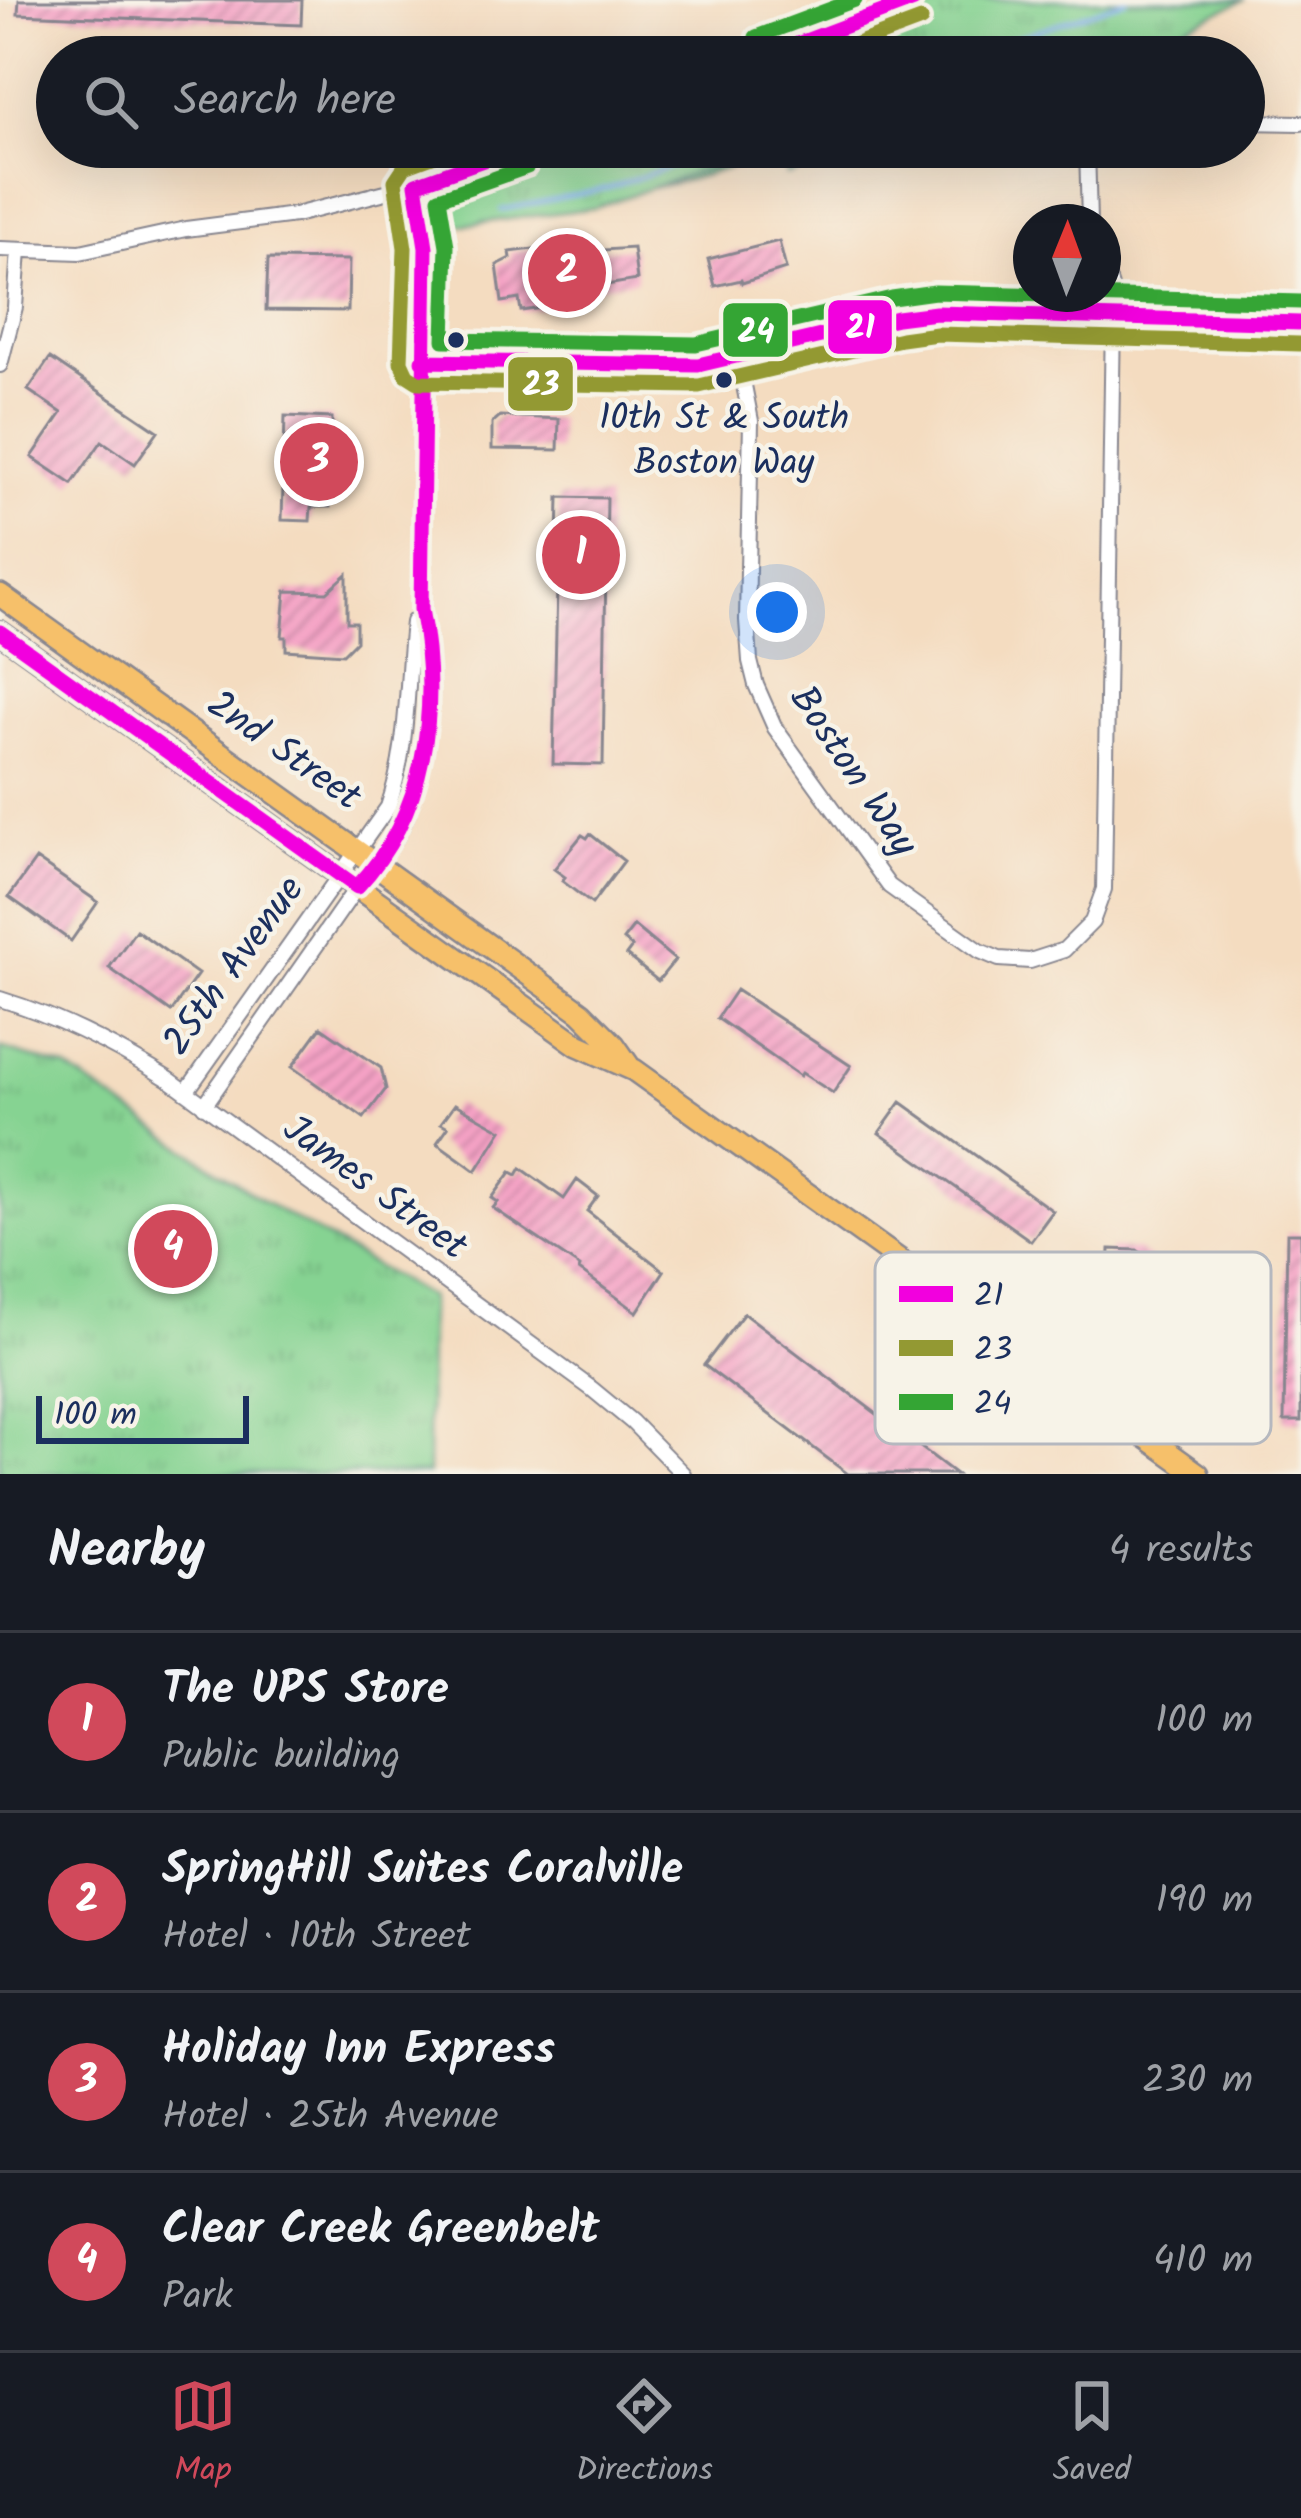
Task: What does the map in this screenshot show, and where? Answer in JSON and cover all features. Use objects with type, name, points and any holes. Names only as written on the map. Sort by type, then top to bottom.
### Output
[{"type":"main road","name":"2nd Street","points":[[0,595],[581,1012],[628,1066]]},
{"type":"main road","name":"2nd Street","points":[[0,632],[578,1045],[628,1066],[888,1252]]},
{"type":"main road","name":"2nd Street","points":[[1156,1444],[1198,1474]]},
{"type":"street","points":[[819,36],[914,0]]},
{"type":"street","points":[[1265,122],[1301,123]]},
{"type":"street","points":[[0,261],[0,249],[80,252],[154,234],[295,215],[461,168]]},
{"type":"street","points":[[1088,168],[1089,204]]},
{"type":"street","name":"25th Avenue","points":[[186,1092],[349,881],[381,865],[419,789],[426,749],[428,629],[421,613],[426,247],[416,184]]},
{"type":"street","points":[[0,365],[15,308],[19,250]]},
{"type":"street","name":"Boston Way","points":[[738,356],[751,421],[750,661],[764,708],[889,886],[980,951],[1006,960],[1030,961],[1064,950],[1082,935],[1093,922],[1104,889],[1113,312]]},
{"type":"street","points":[[422,361],[675,367],[910,315],[1301,323]]},
{"type":"street","name":"25th Avenue","points":[[204,1106],[349,881],[359,850],[388,807],[406,726],[413,622],[421,613]]},
{"type":"street","name":"James Street","points":[[0,1000],[68,1024],[124,1052],[186,1092],[592,1389],[682,1474]]},
{"type":"green space","points":[[952,0],[1245,0],[1173,32],[852,36]]},
{"type":"green space","points":[[488,168],[707,168],[594,208],[448,227],[449,182]]},
{"type":"green space","points":[[649,168],[729,168],[688,180],[611,197]]},
{"type":"green space","points":[[786,168],[809,168],[787,176]]},
{"type":"green space","points":[[0,1048],[66,1068],[263,1201],[429,1297],[428,1474],[0,1474]]},
{"type":"building","points":[[19,0],[302,0],[301,25],[18,14]]},
{"type":"building","points":[[779,241],[786,269],[715,286],[708,259]]},
{"type":"building","points":[[557,246],[558,253],[633,248],[637,280],[563,292],[563,298],[542,301],[543,308],[521,311],[519,299],[502,302],[497,265],[511,258],[510,252]]},
{"type":"building","points":[[268,259],[349,260],[348,311],[266,310]]},
{"type":"building","points":[[50,358],[158,431],[135,464],[102,441],[72,484],[32,457],[62,413],[28,390]]},
{"type":"building","points":[[285,416],[332,418],[332,449],[354,450],[354,474],[332,474],[330,507],[311,507],[310,521],[282,520]]},
{"type":"building","points":[[500,416],[559,419],[558,450],[492,449],[492,423]]},
{"type":"building","points":[[559,497],[607,498],[603,765],[553,764]]},
{"type":"building","points":[[347,574],[347,622],[356,622],[356,641],[343,654],[286,650],[286,637],[282,637],[286,591],[327,592]]},
{"type":"building","points":[[590,834],[624,861],[592,904],[554,869],[582,835]]},
{"type":"building","points":[[36,859],[98,902],[71,941],[9,897]]},
{"type":"building","points":[[634,926],[675,960],[658,981],[626,955],[632,947],[623,940]]},
{"type":"building","points":[[136,930],[198,974],[171,1012],[109,968]]},
{"type":"building","points":[[736,990],[851,1066],[833,1093],[800,1076],[717,1018]]},
{"type":"building","points":[[321,1027],[381,1068],[386,1089],[364,1118],[292,1067]]},
{"type":"building","points":[[901,1102],[1053,1211],[1031,1241],[879,1133]]},
{"type":"building","points":[[455,1104],[502,1130],[476,1171],[437,1143],[448,1127],[441,1123]]},
{"type":"building","points":[[521,1168],[564,1199],[577,1180],[598,1196],[587,1211],[664,1271],[637,1312],[493,1208],[498,1202],[492,1198],[511,1172],[517,1175]]},
{"type":"building","points":[[1287,1233],[1301,1233],[1301,1421],[1284,1421]]},
{"type":"building","points":[[744,1313],[875,1412],[875,1444],[916,1444],[956,1474],[848,1474],[704,1365]]},
{"type":"waterway","points":[[1021,36],[1126,0]]},
{"type":"waterway","points":[[501,210],[609,188],[667,168]]},
{"type":"transit line","name":"24","points":[[759,36],[855,0]]},
{"type":"transit line","name":"21","points":[[819,36],[914,0]]},
{"type":"transit line","name":"23","points":[[878,36],[921,20]]},
{"type":"transit line","name":"23","points":[[404,168],[395,181],[405,248],[401,362],[407,375],[418,382],[699,386],[937,334],[1300,344]]},
{"type":"transit line","name":"21","points":[[0,632],[357,887],[399,826],[413,792],[428,721],[427,646],[421,609],[426,247],[416,184],[461,168]]},
{"type":"transit line","name":"24","points":[[524,168],[439,198],[447,246],[444,340],[696,344],[935,292],[1301,302]]},
{"type":"transit line","name":"21","points":[[422,361],[698,365],[936,313],[1301,323]]},
{"type":"place","name":"SpringHill Suites Coralville","points":[[567,273]]},
{"type":"place","name":"10th St & South Boston Way","points":[[724,380]]},
{"type":"place","name":"Holiday Inn Express","points":[[319,462]]},
{"type":"place","name":"The UPS Store","points":[[581,555]]},
{"type":"place","name":"Clear Creek Greenbelt","points":[[173,1249]]}]
